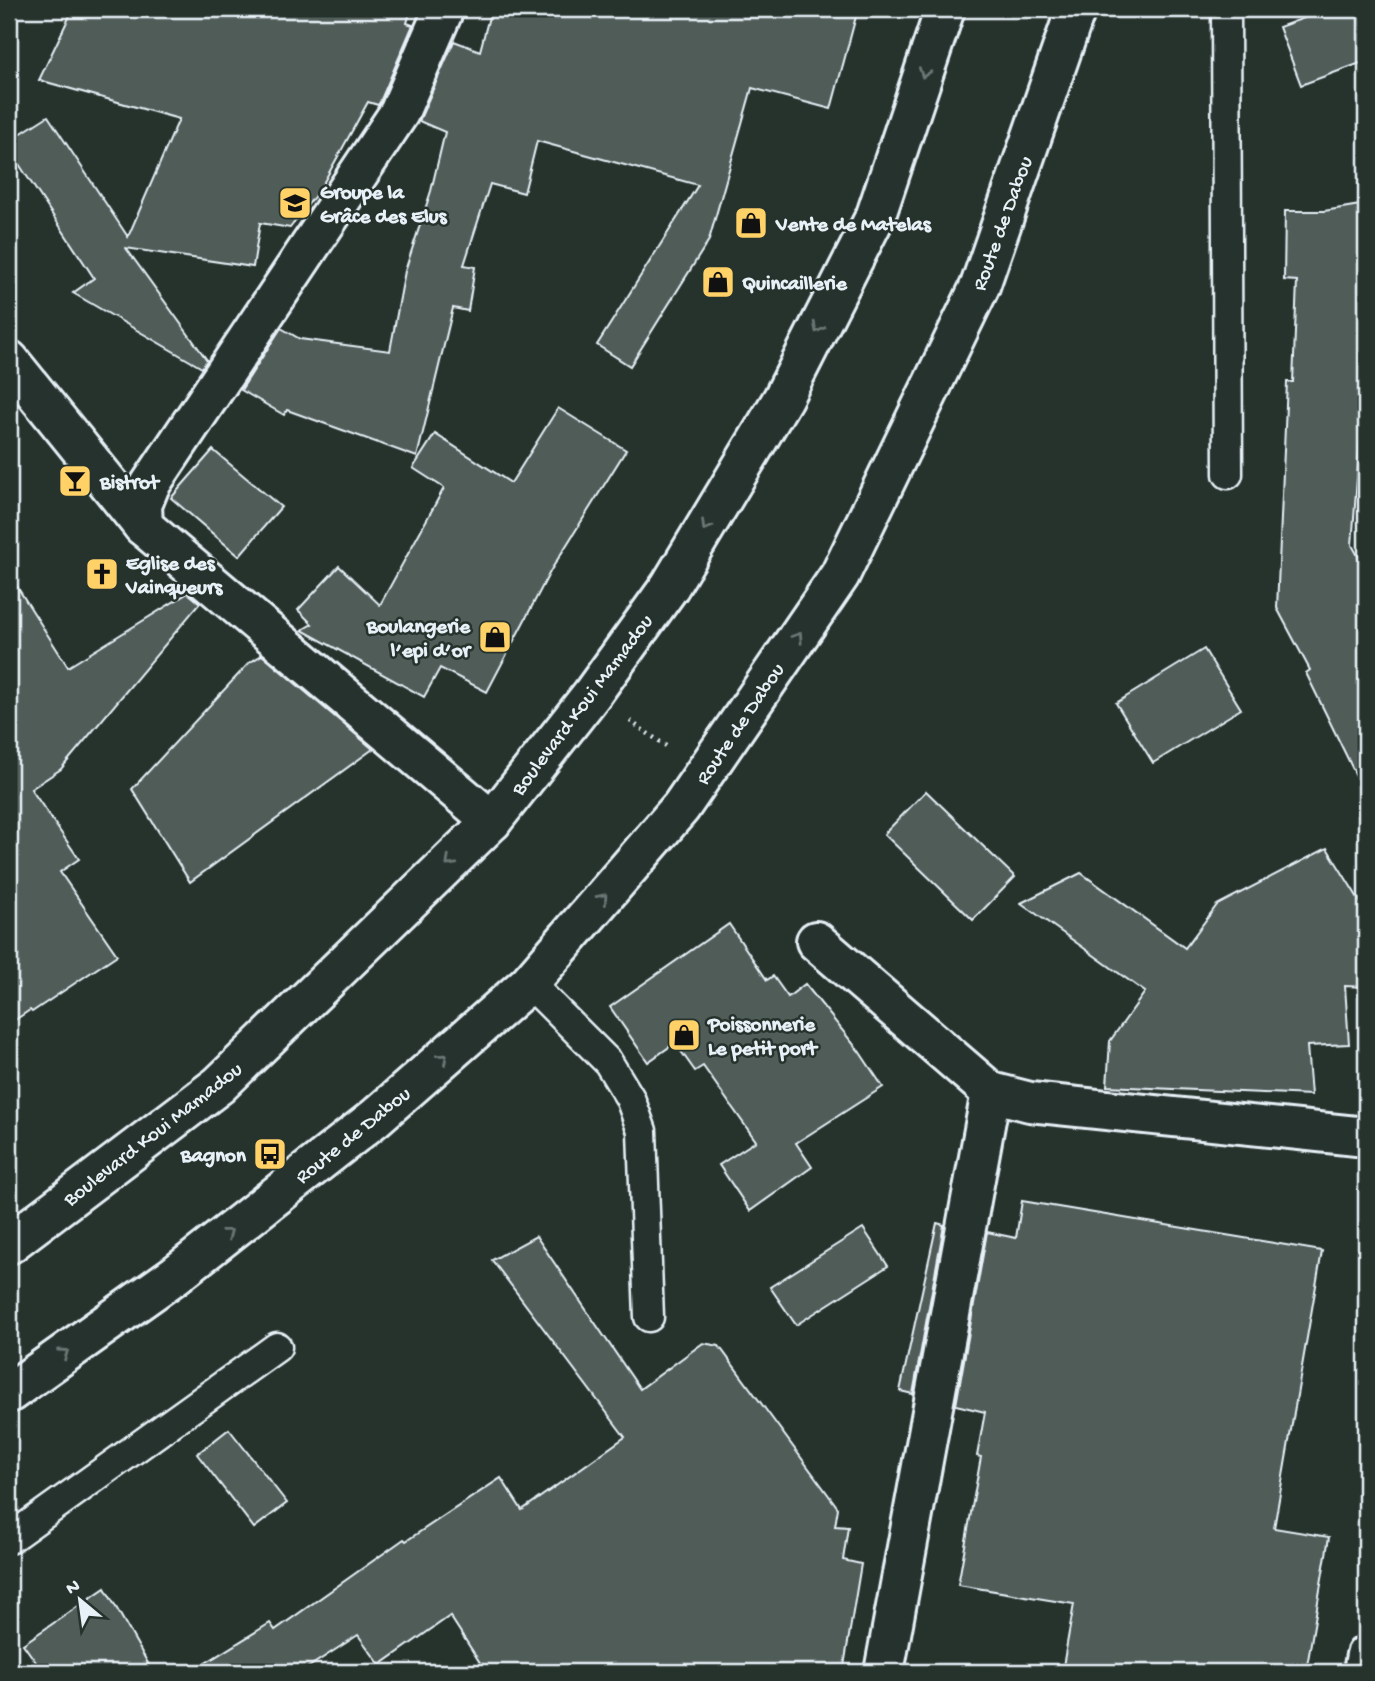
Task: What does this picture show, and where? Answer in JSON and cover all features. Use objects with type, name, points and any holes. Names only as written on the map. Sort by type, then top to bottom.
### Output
[{"type":"main road","points":[[143,526],[142,505],[150,485],[399,113],[444,9]]},
{"type":"main road","name":"Boulevard Koui Mamadou","points":[[9,1244],[219,1085],[492,821],[592,694],[670,586],[782,398],[808,349],[876,215],[946,9]]},
{"type":"main road","name":"Route de Dabou","points":[[9,1393],[175,1275],[375,1118],[529,983],[681,807],[841,575],[980,286],[1076,9]]},
{"type":"main road","points":[[9,360],[143,526],[492,821]]},
{"type":"main road","points":[[816,941],[991,1092],[1030,1102],[1366,1137]]},
{"type":"main road","points":[[884,1672],[991,1092]]},
{"type":"main road","points":[[1363,1672],[1366,1655]]},
{"type":"lane","points":[[1226,9],[1228,474]]},
{"type":"lane","points":[[529,983],[608,1062],[630,1098],[642,1131],[649,1317]]},
{"type":"lane","points":[[9,1539],[277,1347]]},
{"type":"path","points":[[592,694],[705,774]]},
{"type":"building","points":[[73,9],[411,9],[407,23],[413,25],[380,102],[378,105],[368,102],[320,189],[290,228],[260,223],[253,267],[126,248],[207,360],[202,368],[73,293],[94,278],[9,149],[9,141],[48,116],[128,237],[179,119],[39,80]]},
{"type":"building","points":[[491,9],[858,9],[831,109],[752,88],[709,240],[630,366],[597,345],[698,185],[537,141],[524,193],[490,184],[464,265],[475,267],[468,311],[453,308],[417,457],[287,410],[284,415],[241,390],[281,328],[300,339],[390,351],[405,271],[431,191],[445,132],[419,121],[454,41],[480,51]]},
{"type":"building","points":[[1329,9],[1366,9],[1366,61],[1301,85],[1279,27]]},
{"type":"building","points":[[1366,204],[1364,385],[1352,545],[1366,570],[1366,796],[1306,673],[1310,670],[1277,608],[1287,382],[1293,382],[1297,281],[1284,280],[1285,211],[1324,211]]},
{"type":"building","points":[[558,408],[626,450],[551,570],[487,692],[440,668],[424,697],[302,630],[312,624],[298,610],[339,566],[380,605],[444,488],[413,468],[435,434],[511,483]]},
{"type":"building","points":[[213,450],[281,507],[239,556],[171,498]]},
{"type":"building","points":[[9,574],[68,667],[188,593],[200,603],[61,769],[31,789],[79,859],[60,872],[117,955],[32,1012],[30,1010],[9,1024]]},
{"type":"building","points":[[1204,649],[1241,709],[1153,763],[1116,703]]},
{"type":"building","points":[[262,655],[373,749],[190,882],[132,789],[249,663]]},
{"type":"building","points":[[926,791],[1015,877],[973,920],[884,834]]},
{"type":"building","points":[[1327,848],[1366,911],[1366,987],[1345,986],[1349,1044],[1307,1046],[1311,1095],[1107,1086],[1110,1041],[1145,992],[1021,903],[1081,873],[1185,948],[1217,905]]},
{"type":"building","points":[[729,924],[767,980],[773,976],[788,997],[805,984],[859,1051],[883,1087],[796,1143],[812,1167],[750,1211],[719,1165],[756,1141],[703,1066],[695,1071],[675,1043],[648,1062],[610,1007]]},
{"type":"building","points":[[1022,1201],[1322,1251],[1274,1528],[1329,1537],[1306,1672],[1062,1672],[1074,1604],[958,1585],[981,1457],[977,1456],[985,1412],[956,1405],[987,1232],[1016,1238]]},
{"type":"building","points":[[937,1223],[944,1225],[913,1394],[900,1391]]},
{"type":"building","points":[[863,1228],[888,1266],[796,1325],[770,1287]]},
{"type":"building","points":[[536,1236],[640,1389],[703,1343],[719,1346],[838,1508],[835,1526],[848,1527],[843,1560],[861,1564],[843,1672],[486,1672],[450,1616],[380,1665],[358,1635],[301,1672],[191,1672],[270,1623],[275,1630],[404,1539],[406,1541],[501,1478],[522,1510],[625,1437],[492,1260]]},
{"type":"building","points":[[229,1429],[287,1503],[254,1528],[197,1454]]},
{"type":"building","points":[[105,1588],[153,1672],[43,1672],[23,1644]]},
{"type":"place","name":"Groupe la Grâce des Elus","points":[[295,203]]},
{"type":"place","name":"Vente de Matelas","points":[[751,223]]},
{"type":"place","name":"Quincaillerie","points":[[718,282]]},
{"type":"place","name":"Bistrot","points":[[75,481]]},
{"type":"place","name":"Eglise des Vainqueurs","points":[[102,574]]},
{"type":"place","name":"Boulangerie l’epi d’or","points":[[495,637]]},
{"type":"place","name":"Poissonnerie Le petit port","points":[[684,1035]]},
{"type":"place","name":"Bagnon","points":[[270,1154]]}]
